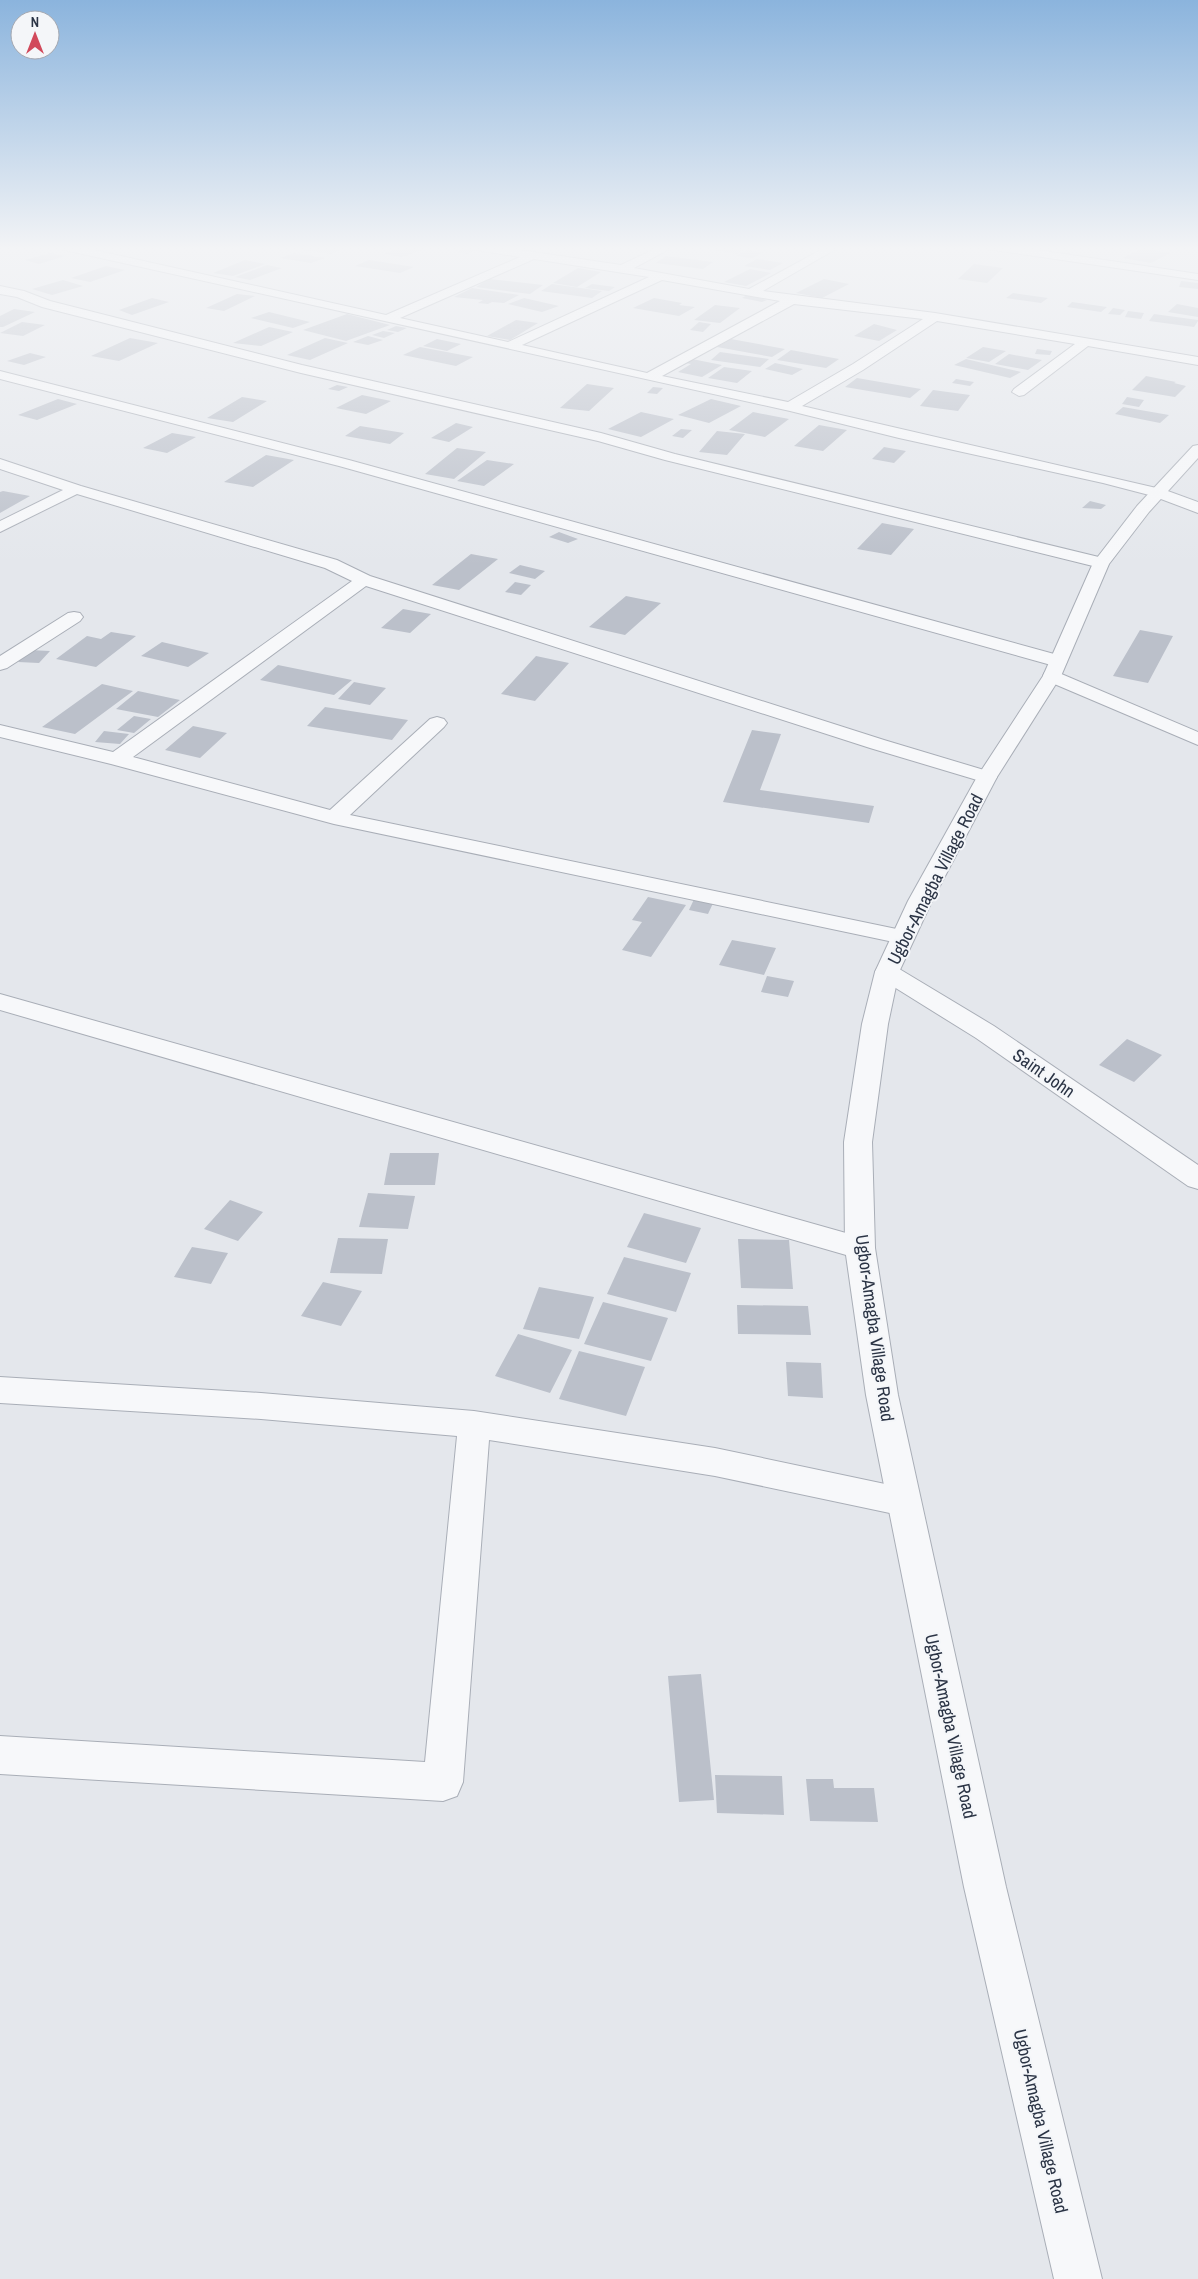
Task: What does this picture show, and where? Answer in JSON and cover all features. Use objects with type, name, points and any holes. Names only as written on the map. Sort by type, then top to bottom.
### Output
[{"type":"street","points":[[236,352],[601,437],[670,457],[1101,563]]},
{"type":"street","points":[[542,352],[649,378],[790,407],[1160,493],[1198,508]]},
{"type":"street","points":[[649,378],[696,352]]},
{"type":"street","points":[[790,407],[882,352]]},
{"type":"street","points":[[1019,392],[1072,352]]},
{"type":"street","points":[[1147,352],[1198,361]]},
{"type":"street","points":[[0,375],[344,463],[1055,668],[1198,739]]},
{"type":"street","name":"Ugbor-Amagba Village Road","points":[[1078,2279],[984,1887],[882,1395],[860,1248],[858,1142],[866,1082],[887,972],[920,901],[987,777],[1055,668],[1101,563],[1142,509],[1160,493],[1198,449]]},
{"type":"street","points":[[0,464],[76,489],[331,564],[364,580],[877,744],[987,777]]},
{"type":"street","points":[[0,527],[76,489]]},
{"type":"street","points":[[117,759],[364,580]]},
{"type":"street","points":[[0,664],[74,617]]},
{"type":"street","points":[[334,818],[437,723]]},
{"type":"street","points":[[0,731],[117,759],[334,818],[903,937]]},
{"type":"street","name":"Saint John","points":[[887,972],[985,1032],[1198,1179]]},
{"type":"street","points":[[0,1002],[860,1248]]},
{"type":"street","points":[[0,1390],[261,1406],[474,1424],[714,1462],[904,1502]]},
{"type":"street","points":[[0,1755],[442,1782],[474,1424]]},
{"type":"building","points":[[99,352],[138,352],[119,361],[91,356]]},
{"type":"building","points":[[293,352],[327,352],[310,360],[287,355]]},
{"type":"building","points":[[409,352],[448,352],[473,357],[456,366],[403,355]]},
{"type":"building","points":[[720,352],[769,359],[760,367],[711,360]]},
{"type":"building","points":[[746,352],[780,352],[772,357]]},
{"type":"building","points":[[788,352],[804,352],[839,359],[826,368],[777,360]]},
{"type":"building","points":[[975,352],[1004,352],[989,362],[966,358]]},
{"type":"building","points":[[1036,352],[1051,352],[1050,355],[1035,354]]},
{"type":"building","points":[[30,353],[46,357],[24,365],[7,361]]},
{"type":"building","points":[[1009,354],[1042,360],[1028,370],[995,364]]},
{"type":"building","points":[[692,359],[722,365],[702,377],[678,372],[691,364],[686,363]]},
{"type":"building","points":[[966,359],[1021,372],[1010,378],[954,365]]},
{"type":"building","points":[[775,363],[803,369],[792,375],[765,369]]},
{"type":"building","points":[[724,367],[752,371],[737,383],[708,378]]},
{"type":"building","points":[[1146,376],[1186,386],[1175,397],[1132,390]]},
{"type":"building","points":[[857,378],[921,389],[910,398],[845,387]]},
{"type":"building","points":[[956,379],[974,382],[970,386],[952,383]]},
{"type":"building","points":[[587,384],[614,388],[589,411],[560,408]]},
{"type":"building","points":[[337,385],[348,387],[339,391],[328,389]]},
{"type":"building","points":[[653,387],[663,388],[657,394],[647,393]]},
{"type":"building","points":[[933,390],[970,395],[958,411],[920,406]]},
{"type":"building","points":[[362,395],[391,401],[366,414],[336,408]]},
{"type":"building","points":[[242,397],[267,401],[233,422],[207,418]]},
{"type":"building","points":[[1127,397],[1144,400],[1139,407],[1122,404]]},
{"type":"building","points":[[58,399],[77,404],[37,420],[18,415]]},
{"type":"building","points":[[711,399],[741,406],[709,423],[678,415]]},
{"type":"building","points":[[1123,407],[1169,415],[1160,423],[1115,414]]},
{"type":"building","points":[[641,412],[674,419],[641,437],[608,429]]},
{"type":"building","points":[[753,412],[789,419],[765,437],[729,430]]},
{"type":"building","points":[[456,423],[473,427],[449,442],[431,438]]},
{"type":"building","points":[[819,425],[847,430],[823,451],[794,446]]},
{"type":"building","points":[[360,426],[404,433],[390,444],[345,436]]},
{"type":"building","points":[[681,429],[692,430],[683,438],[672,436]]},
{"type":"building","points":[[717,431],[745,434],[727,455],[699,452]]},
{"type":"building","points":[[172,433],[196,437],[167,453],[143,448]]},
{"type":"building","points":[[884,447],[906,451],[894,463],[872,459]]},
{"type":"building","points":[[457,448],[486,452],[454,479],[425,474]]},
{"type":"building","points":[[266,455],[294,460],[253,487],[224,482]]},
{"type":"building","points":[[487,460],[514,464],[484,486],[457,481]]},
{"type":"building","points":[[0,492],[30,496],[0,513]]},
{"type":"building","points":[[1090,501],[1106,505],[1101,509],[1082,508]]},
{"type":"building","points":[[882,523],[914,529],[891,555],[857,549]]},
{"type":"building","points":[[559,532],[578,539],[568,543],[549,537]]},
{"type":"building","points":[[471,554],[498,559],[459,590],[432,585]]},
{"type":"building","points":[[520,565],[545,571],[535,579],[509,573]]},
{"type":"building","points":[[515,582],[531,585],[521,595],[505,592]]},
{"type":"building","points":[[626,596],[661,603],[625,635],[589,627]]},
{"type":"building","points":[[403,609],[431,614],[410,633],[381,628]]},
{"type":"building","points":[[1140,630],[1173,636],[1148,683],[1113,676]]},
{"type":"building","points":[[111,632],[136,636],[96,667],[56,659],[87,636],[101,639]]},
{"type":"building","points":[[162,642],[209,653],[188,667],[141,656]]},
{"type":"building","points":[[29,650],[50,651],[39,663],[18,662]]},
{"type":"building","points":[[536,656],[569,663],[535,701],[501,694]]},
{"type":"building","points":[[278,665],[352,680],[334,695],[260,680]]},
{"type":"building","points":[[354,682],[386,688],[370,705],[338,699]]},
{"type":"building","points":[[102,684],[133,691],[75,734],[42,727]]},
{"type":"building","points":[[138,691],[180,700],[158,717],[116,709]]},
{"type":"building","points":[[325,707],[408,720],[392,740],[307,726]]},
{"type":"building","points":[[134,716],[151,719],[134,733],[117,730]]},
{"type":"building","points":[[193,726],[227,733],[200,758],[165,750]]},
{"type":"building","points":[[752,730],[781,734],[760,790],[874,806],[869,823],[723,802]]},
{"type":"building","points":[[104,731],[129,734],[120,744],[95,742]]},
{"type":"building","points":[[696,895],[715,899],[708,914],[689,910]]},
{"type":"building","points":[[648,897],[686,905],[651,957],[622,950],[642,922],[632,920]]},
{"type":"building","points":[[732,940],[776,948],[764,975],[719,965]]},
{"type":"building","points":[[767,976],[794,981],[788,997],[761,992]]},
{"type":"building","points":[[1127,1039],[1162,1055],[1134,1082],[1099,1065]]},
{"type":"building","points":[[390,1153],[439,1153],[435,1185],[384,1185]]},
{"type":"building","points":[[368,1193],[415,1196],[408,1229],[359,1227]]},
{"type":"building","points":[[230,1200],[263,1212],[238,1241],[204,1229]]},
{"type":"building","points":[[644,1213],[701,1228],[686,1263],[627,1247]]},
{"type":"building","points":[[338,1238],[388,1239],[382,1274],[330,1273]]},
{"type":"building","points":[[738,1239],[789,1240],[793,1289],[741,1288]]},
{"type":"building","points":[[192,1247],[228,1253],[211,1284],[174,1277]]},
{"type":"building","points":[[624,1257],[691,1273],[676,1312],[607,1294]]},
{"type":"building","points":[[323,1282],[362,1291],[341,1326],[301,1316]]},
{"type":"building","points":[[539,1287],[594,1297],[579,1339],[523,1329]]},
{"type":"building","points":[[603,1302],[668,1318],[651,1361],[584,1344]]},
{"type":"building","points":[[737,1305],[808,1306],[811,1335],[738,1334]]},
{"type":"building","points":[[518,1334],[572,1350],[550,1393],[495,1376]]},
{"type":"building","points":[[579,1351],[645,1367],[626,1416],[559,1399]]},
{"type":"building","points":[[786,1362],[821,1363],[823,1398],[788,1396]]},
{"type":"building","points":[[701,1674],[714,1800],[679,1802],[668,1676]]},
{"type":"building","points":[[715,1775],[782,1776],[784,1815],[717,1813]]},
{"type":"building","points":[[806,1779],[833,1779],[834,1788],[874,1788],[878,1822],[810,1821]]}]
